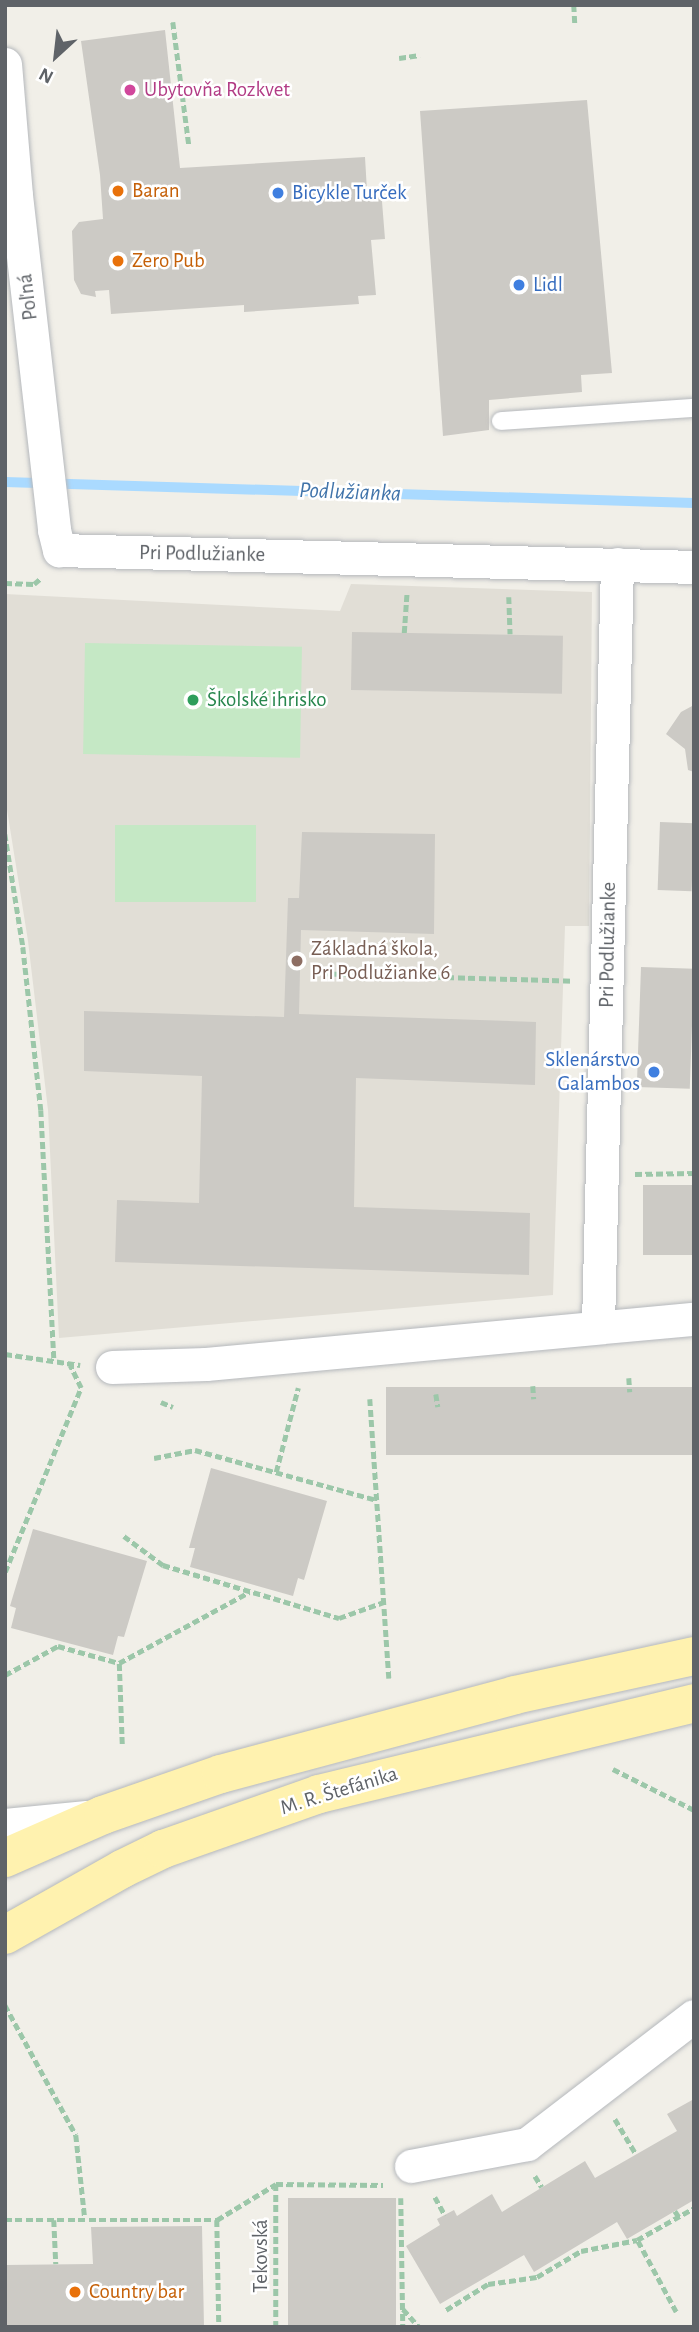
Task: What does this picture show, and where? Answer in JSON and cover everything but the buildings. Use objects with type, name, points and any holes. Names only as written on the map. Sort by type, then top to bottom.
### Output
[{"type":"main road","name":"M. R. Štefánika","points":[[5,1858],[103,1815],[221,1774],[514,1695],[694,1656]]},
{"type":"main road","name":"M. R. Štefánika","points":[[5,1935],[121,1869],[163,1849],[319,1794],[694,1703]]},
{"type":"street","name":"Poľná","points":[[5,64],[16,195],[54,530]]},
{"type":"street","name":"Pri Podlužianke","points":[[54,530],[59,550],[694,567]]},
{"type":"street","name":"Pri Podlužianke","points":[[598,1325],[617,564]]},
{"type":"street","points":[[112,1367],[206,1364],[598,1325],[694,1319]]},
{"type":"street","name":"M. R. Štefánika","points":[[5,1825],[103,1815]]},
{"type":"street","points":[[406,2176],[527,2144],[694,2016]]},
{"type":"lane","points":[[500,421],[694,408]]},
{"type":"path","points":[[574,5],[575,23]]},
{"type":"path","points":[[173,22],[189,145]]},
{"type":"path","points":[[400,58],[420,55]]},
{"type":"path","points":[[5,583],[34,584],[50,571]]},
{"type":"path","points":[[404,633],[407,593]]},
{"type":"path","points":[[509,595],[510,634]]},
{"type":"path","points":[[5,834],[23,947],[41,1111],[54,1361]]},
{"type":"path","points":[[311,973],[563,981]]},
{"type":"path","points":[[633,1174],[694,1173]]},
{"type":"path","points":[[276,1472],[309,1353]]},
{"type":"path","points":[[8,1354],[70,1365],[112,1367]]},
{"type":"path","points":[[5,1572],[81,1388],[70,1365]]},
{"type":"path","points":[[629,1378],[630,1392]]},
{"type":"path","points":[[533,1386],[534,1399]]},
{"type":"path","points":[[436,1394],[438,1407]]},
{"type":"path","points":[[370,1399],[390,1678]]},
{"type":"path","points":[[154,1458],[195,1450],[377,1500]]},
{"type":"path","points":[[124,1536],[163,1565],[339,1618],[384,1602]]},
{"type":"path","points":[[5,1675],[58,1646],[119,1663],[250,1592]]},
{"type":"path","points":[[119,1663],[122,1744]]},
{"type":"path","points":[[613,1769],[694,1810]]},
{"type":"path","points":[[5,2005],[76,2135],[85,2219]]},
{"type":"path","points":[[612,2114],[636,2154]]},
{"type":"path","points":[[5,2220],[217,2220],[276,2185],[406,2176],[403,2327]]},
{"type":"path","name":"Tekovská","points":[[276,2185],[276,2327]]},
{"type":"path","points":[[446,2310],[488,2284],[537,2277],[581,2251],[638,2240],[694,2208]]},
{"type":"path","points":[[675,2211],[679,2217]]},
{"type":"path","points":[[54,2220],[56,2264]]},
{"type":"path","points":[[217,2220],[219,2327]]},
{"type":"path","points":[[638,2240],[676,2312]]},
{"type":"path","points":[[577,2246],[581,2251]]},
{"type":"path","points":[[484,2279],[488,2284]]},
{"type":"path","points":[[402,2308],[419,2327]]},
{"type":"shaded area","name":"Základná škola, Pri Podlužianke 6","points":[[351,584],[592,592],[589,926],[565,926],[553,1295],[59,1338],[48,1110],[28,941],[5,797],[5,594],[340,611]]},
{"type":"green space","name":"Školské ihrisko","points":[[85,643],[302,647],[300,758],[83,754]]},
{"type":"green space","points":[[115,825],[256,825],[256,902],[115,902]]},
{"type":"waterway","name":"Podlužianka","points":[[5,482],[694,503]]},
{"type":"place","name":"Ubytovňa Rozkvet","points":[[130,90]]},
{"type":"place","name":"Baran","points":[[118,191]]},
{"type":"place","name":"Bicykle Turček","points":[[278,193]]},
{"type":"place","name":"Zero Pub","points":[[118,261]]},
{"type":"place","name":"Lidl","points":[[519,285]]},
{"type":"place","name":"Školské ihrisko","points":[[193,700]]},
{"type":"place","name":"Základná škola, Pri Podlužianke 6","points":[[297,961]]},
{"type":"place","name":"Sklenárstvo Galambos","points":[[654,1072]]},
{"type":"place","name":"Country bar","points":[[75,2292]]}]
